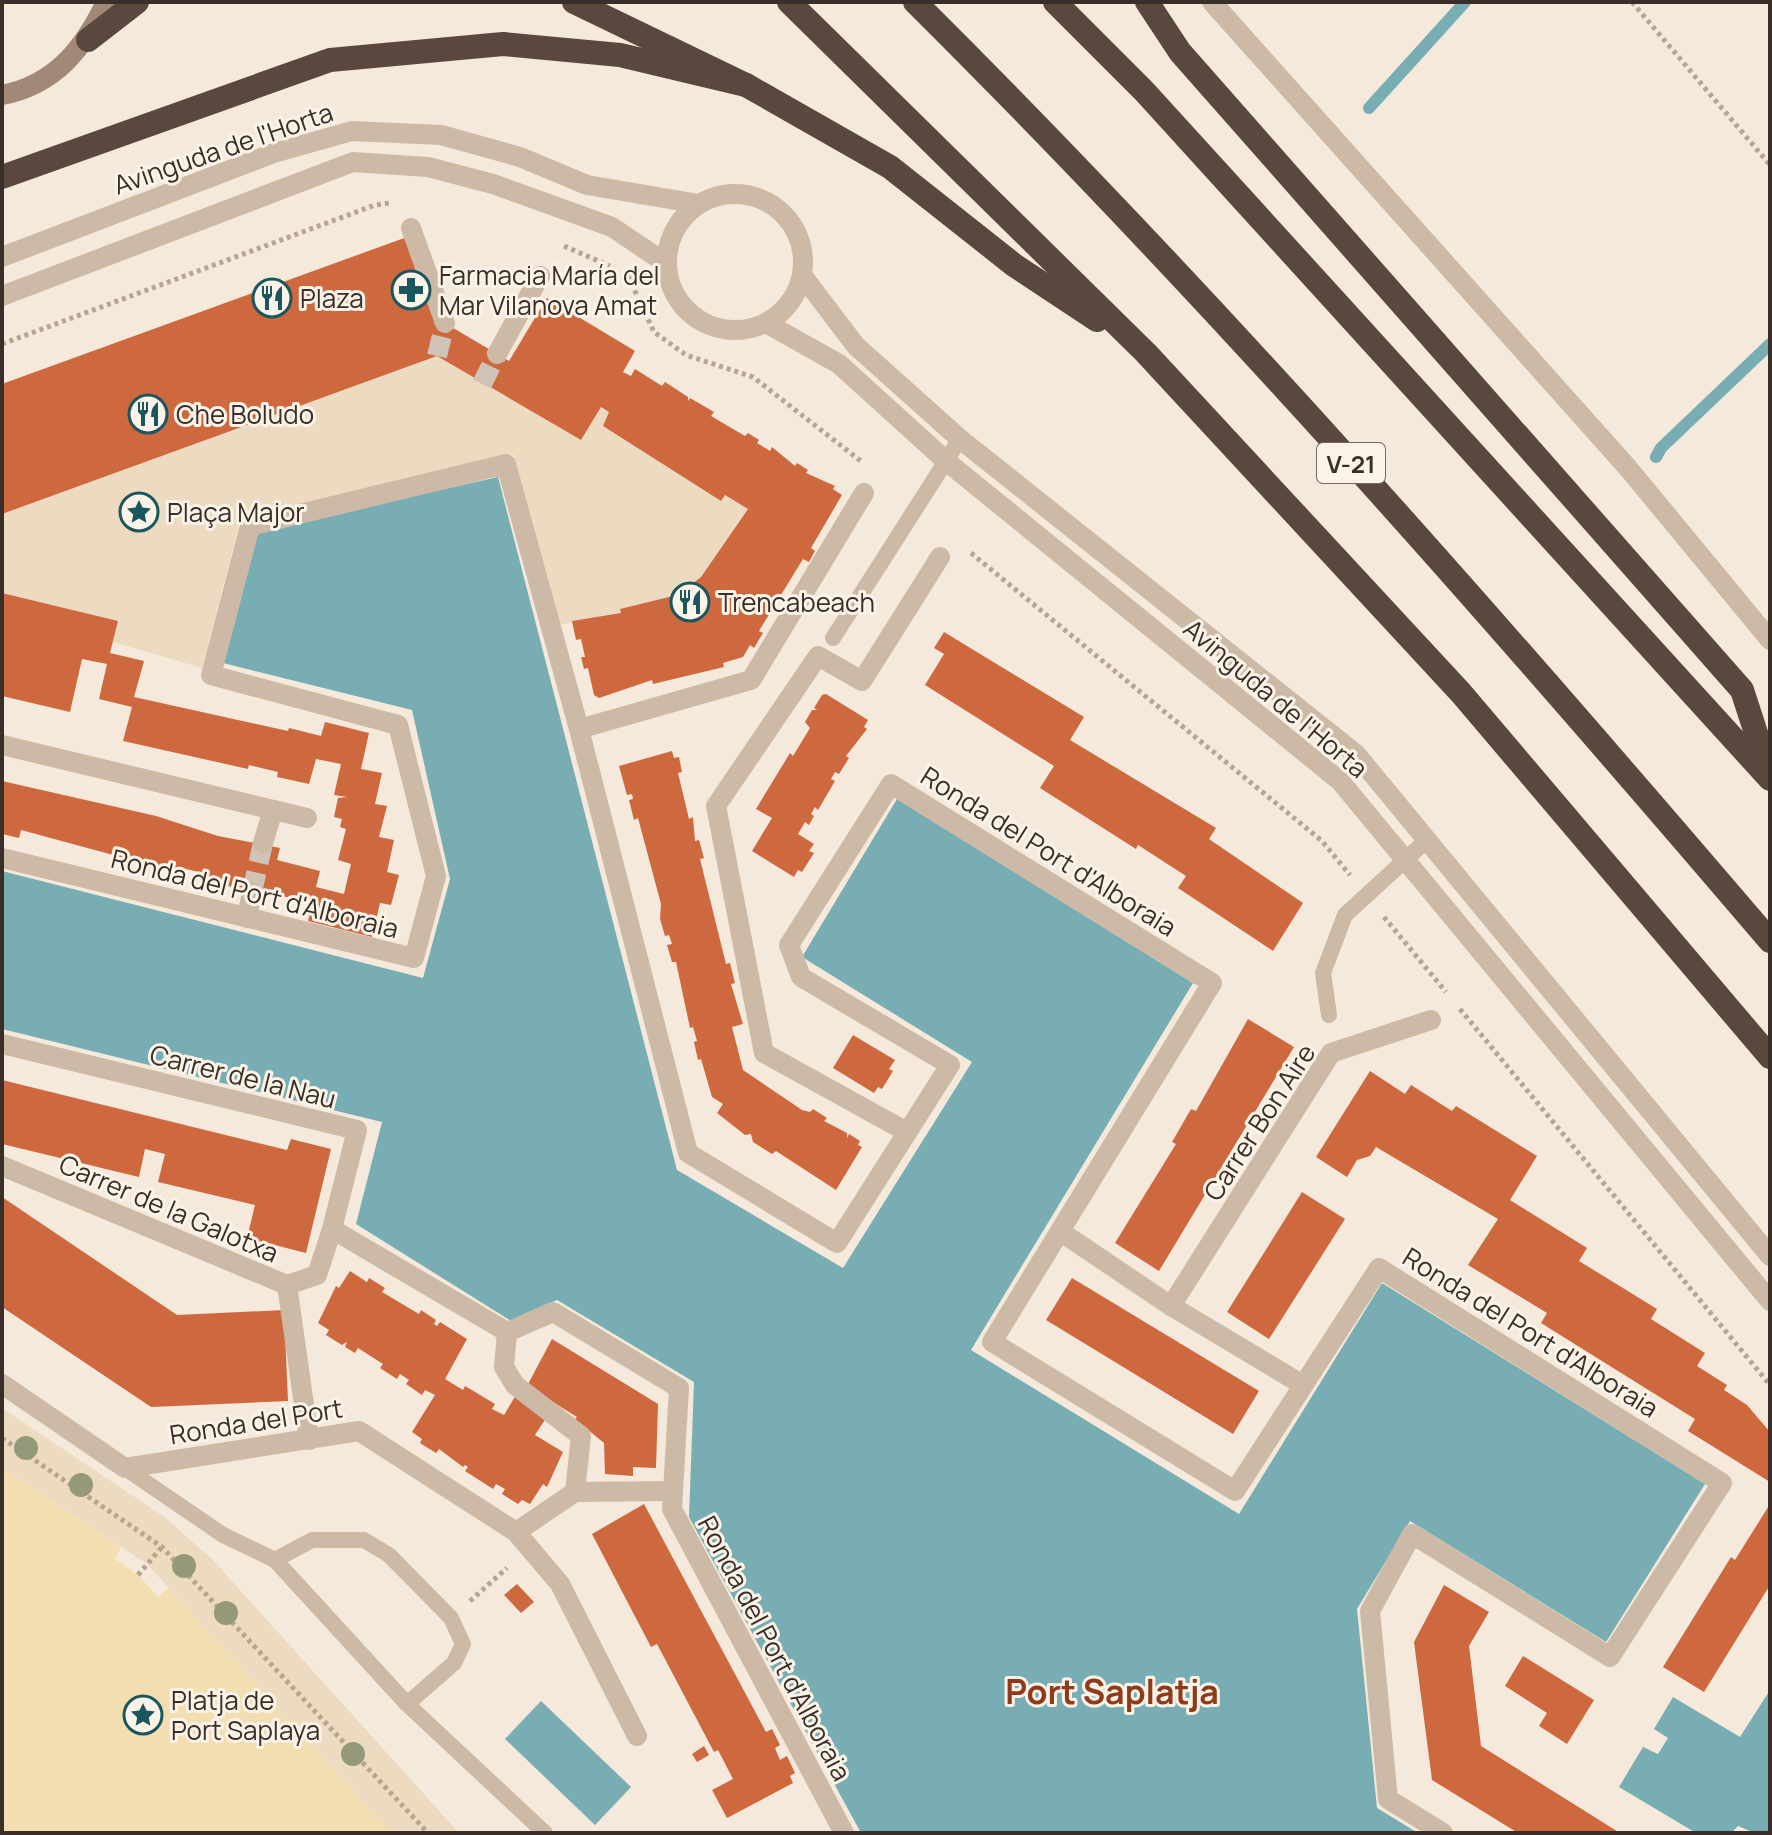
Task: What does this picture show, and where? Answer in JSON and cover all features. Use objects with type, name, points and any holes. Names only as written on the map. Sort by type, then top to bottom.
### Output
[{"type":"highway","points":[[88,40],[137,2]]},
{"type":"highway","points":[[574,2],[746,85],[890,167],[1014,265],[1146,353]]},
{"type":"highway","points":[[789,2],[1146,353],[1461,693],[1770,1057]]},
{"type":"highway","name":"V-21","points":[[915,2],[1070,156],[1521,648],[1770,941]]},
{"type":"highway","points":[[1055,2],[1144,91],[1770,778]]},
{"type":"highway","points":[[1147,2],[1180,52],[1742,690],[1770,778]]},
{"type":"highway","points":[[2,177],[330,60],[503,44],[620,55],[746,85]]},
{"type":"main road","points":[[2,95],[22,91],[59,71],[88,40],[106,2]]},
{"type":"street","points":[[1212,2],[1628,468],[1770,640]]},
{"type":"street","name":"Avinguda de l'Horta","points":[[2,257],[274,153],[352,131],[441,135],[520,157],[587,185],[699,204]]},
{"type":"street","points":[[2,296],[353,162],[428,167],[493,184],[612,227],[667,264]]},
{"type":"street","points":[[743,194],[764,200],[783,213],[796,231],[803,252],[802,275],[783,311],[766,323],[744,329],[722,328],[701,320],[684,306],[672,287],[667,264],[675,230],[699,204],[720,196],[743,194]]},
{"type":"street","points":[[411,228],[445,323]]},
{"type":"street","name":"Avinguda de l'Horta","points":[[802,275],[856,346],[960,439],[1356,754],[1770,1256]]},
{"type":"street","points":[[497,354],[540,276]]},
{"type":"street","name":"Avinguda de l'Horta","points":[[766,323],[839,364],[946,461],[1340,781],[1770,1301]]},
{"type":"street","name":"Ronda del Port d'Alboraia","points":[[2,858],[414,958],[436,876],[398,725],[211,675],[250,526],[506,464],[579,729],[688,1153],[837,1243],[950,1065],[801,977],[789,945],[891,784],[1212,983],[992,1342],[1235,1491],[1379,1268],[1722,1483],[1610,1657],[1412,1534],[1370,1611],[1388,1799],[1443,1833]]},
{"type":"street","points":[[579,729],[751,680],[864,493]]},
{"type":"street","points":[[907,1132],[764,1053],[716,806],[818,656],[862,681],[940,557]]},
{"type":"street","points":[[2,745],[307,818]]},
{"type":"street","points":[[263,843],[273,810]]},
{"type":"street","points":[[247,918],[252,892]]},
{"type":"street","name":"Carrer Bon Aire","points":[[1171,1306],[1331,1053],[1431,1020]]},
{"type":"street","name":"Carrer de la Nau","points":[[2,1044],[357,1130],[332,1229]]},
{"type":"street","name":"Carrer de la Galotxa","points":[[2,1166],[287,1285],[317,1275],[332,1229]]},
{"type":"street","points":[[332,1229],[507,1332],[504,1367],[515,1385],[581,1436],[575,1492],[523,1540]]},
{"type":"street","points":[[1061,1232],[1171,1306],[1303,1385]]},
{"type":"street","points":[[287,1285],[309,1440]]},
{"type":"street","name":"Ronda del Port d'Alboraia","points":[[507,1332],[553,1312],[679,1388],[672,1509],[844,1833]]},
{"type":"street","points":[[2,1384],[125,1468]]},
{"type":"street","name":"Ronda del Port","points":[[125,1468],[359,1431],[523,1540],[560,1584],[637,1736]]},
{"type":"street","points":[[575,1492],[673,1491]]},
{"type":"lane","points":[[833,638],[960,439]]},
{"type":"lane","points":[[1329,1015],[1323,973],[1345,915],[1427,840]]},
{"type":"lane","points":[[125,1468],[223,1535],[275,1560],[407,1704],[545,1833]]},
{"type":"lane","points":[[275,1560],[312,1540],[364,1540],[389,1555],[451,1618],[463,1644],[454,1663],[407,1704]]},
{"type":"path","points":[[1632,2],[1770,165]]},
{"type":"path","points":[[2,344],[375,205],[401,202]]},
{"type":"path","points":[[554,242],[613,267]]},
{"type":"path","points":[[627,274],[654,332],[686,355],[753,377],[868,468]]},
{"type":"path","points":[[965,548],[1322,841],[1447,993]]},
{"type":"path","points":[[1457,1005],[1770,1385]]},
{"type":"path","points":[[2,1438],[162,1547],[428,1833]]},
{"type":"path","points":[[451,1618],[523,1540]]},
{"type":"path","points":[[138,1575],[162,1547]]},
{"type":"sand","name":"Platja de Port Saplaya","points":[[2,1467],[121,1547],[115,1559],[138,1575],[158,1597],[169,1588],[392,1833],[2,1833]]},
{"type":"shaded area","name":"Plaça Major","points":[[437,356],[581,439],[601,407],[609,412],[604,426],[721,501],[725,495],[748,509],[701,577],[677,595],[621,609],[621,613],[559,625],[513,454],[241,518],[202,668],[113,642],[118,622],[2,593],[2,514]]},
{"type":"shaded area","points":[[2,1408],[166,1518],[213,1560],[459,1833],[392,1833],[147,1564],[2,1467]]},
{"type":"water","points":[[498,477],[677,1170],[843,1268],[972,1062],[802,957],[897,799],[1193,983],[971,1350],[1239,1514],[1382,1283],[1705,1484],[1606,1642],[1410,1521],[1357,1609],[1377,1808],[1418,1833],[861,1833],[689,1517],[694,1382],[557,1300],[511,1321],[356,1224],[382,1122],[2,1029],[2,871],[423,978],[450,879],[412,710],[223,663],[257,531]]},
{"type":"water","points":[[1770,1690],[1770,1833],[1755,1833],[1738,1826],[1731,1833],[1696,1833],[1619,1787],[1643,1747],[1658,1754],[1668,1738],[1654,1729],[1673,1697],[1740,1737]]},
{"type":"water","points":[[541,1701],[631,1787],[595,1825],[505,1739]]},
{"type":"building","points":[[407,237],[438,319],[509,361],[547,298],[635,351],[623,372],[631,376],[635,369],[662,386],[665,382],[688,397],[688,401],[690,398],[714,412],[711,416],[745,436],[748,433],[759,440],[757,443],[770,451],[772,447],[795,466],[797,463],[808,470],[806,473],[835,486],[833,489],[842,495],[811,548],[815,551],[809,562],[803,559],[759,631],[763,633],[754,648],[750,645],[743,657],[723,663],[724,667],[653,684],[652,680],[599,698],[594,695],[588,668],[584,669],[581,657],[585,657],[581,639],[576,640],[572,621],[621,613],[620,609],[677,595],[701,577],[748,509],[725,495],[721,501],[603,426],[609,412],[601,407],[581,440],[437,356],[2,514],[2,384]]},
{"type":"building","points":[[2,593],[118,621],[110,653],[144,661],[134,697],[288,731],[289,728],[321,736],[325,722],[369,733],[361,769],[382,773],[375,804],[387,806],[379,837],[394,840],[387,872],[399,875],[391,905],[380,903],[372,937],[308,921],[313,902],[206,882],[208,874],[177,867],[176,872],[21,830],[19,838],[2,834],[2,781],[156,816],[218,836],[280,848],[277,860],[320,871],[316,887],[344,894],[351,864],[338,860],[346,829],[340,827],[342,819],[334,817],[338,798],[347,797],[334,795],[341,764],[316,759],[309,784],[277,777],[278,772],[249,765],[248,769],[123,741],[132,707],[99,699],[107,664],[82,659],[70,712],[2,696]]},
{"type":"building","points":[[944,632],[1084,717],[1070,740],[1216,828],[1209,839],[1303,903],[1273,951],[1178,888],[1186,876],[1138,845],[1136,849],[1040,788],[1054,766],[925,685],[944,654],[934,648]]},
{"type":"building","points":[[826,694],[868,720],[864,727],[867,729],[846,756],[849,758],[839,774],[835,772],[831,779],[835,781],[818,810],[815,807],[809,825],[805,822],[798,834],[814,844],[809,851],[814,853],[802,872],[798,870],[794,877],[752,851],[772,818],[756,809],[790,753],[793,756],[810,728],[805,722],[812,710],[817,710],[814,708],[822,695]]},
{"type":"building","points":[[672,751],[674,758],[679,757],[682,772],[678,773],[689,819],[693,817],[695,841],[699,840],[704,858],[700,859],[726,964],[730,963],[735,983],[731,984],[743,1024],[732,1027],[743,1070],[802,1110],[810,1112],[813,1109],[827,1118],[824,1121],[847,1133],[847,1138],[849,1134],[860,1141],[858,1145],[862,1147],[836,1190],[776,1151],[772,1154],[753,1142],[751,1134],[745,1135],[717,1113],[723,1104],[712,1097],[701,1059],[698,1060],[694,1042],[697,1041],[693,1027],[690,1028],[676,962],[672,962],[667,945],[672,944],[669,935],[665,936],[660,919],[661,904],[638,818],[634,820],[629,800],[633,799],[632,794],[627,795],[619,766]]},
{"type":"building","points":[[1248,1019],[1294,1047],[1159,1271],[1115,1243],[1176,1144],[1172,1142],[1191,1109],[1196,1111]]},
{"type":"building","points":[[853,1035],[895,1060],[889,1069],[893,1071],[882,1089],[878,1087],[874,1093],[833,1068]]},
{"type":"building","points":[[1370,1071],[1405,1094],[1411,1085],[1452,1111],[1456,1106],[1537,1156],[1510,1200],[1587,1248],[1579,1261],[1657,1309],[1651,1319],[1705,1353],[1697,1366],[1727,1385],[1724,1390],[1747,1405],[1770,1432],[1770,1482],[1688,1431],[1695,1419],[1541,1323],[1547,1313],[1468,1265],[1498,1219],[1376,1147],[1370,1156],[1357,1160],[1347,1177],[1316,1157]]},
{"type":"building","points":[[2,1080],[287,1150],[291,1139],[331,1149],[306,1253],[247,1238],[255,1205],[158,1182],[165,1154],[145,1149],[139,1177],[2,1144]]},
{"type":"building","points":[[1302,1192],[1345,1219],[1269,1339],[1227,1312]]},
{"type":"building","points":[[2,1197],[177,1315],[284,1310],[288,1401],[151,1407],[2,1307]]},
{"type":"building","points":[[350,1271],[367,1282],[369,1278],[385,1288],[382,1292],[419,1314],[421,1310],[436,1320],[434,1324],[437,1326],[440,1322],[467,1339],[445,1379],[463,1390],[465,1386],[495,1404],[492,1409],[504,1415],[516,1395],[548,1415],[535,1435],[563,1452],[547,1487],[543,1484],[530,1504],[522,1500],[518,1504],[502,1494],[505,1489],[496,1484],[493,1489],[465,1471],[468,1467],[465,1465],[463,1467],[439,1449],[436,1453],[420,1443],[422,1439],[412,1432],[435,1395],[425,1390],[422,1395],[406,1384],[409,1380],[400,1374],[397,1379],[380,1368],[383,1364],[358,1348],[355,1353],[345,1347],[347,1342],[342,1345],[326,1335],[329,1330],[318,1323],[336,1286],[339,1288]]},
{"type":"building","points":[[1072,1278],[1259,1391],[1233,1434],[1046,1320]]},
{"type":"building","points":[[552,1339],[658,1404],[656,1468],[633,1467],[633,1476],[605,1474],[604,1443],[575,1419],[577,1417],[527,1386]]},
{"type":"building","points":[[644,1504],[766,1732],[772,1729],[780,1745],[775,1748],[780,1760],[787,1756],[795,1773],[790,1776],[793,1783],[727,1818],[712,1790],[733,1779],[718,1750],[714,1752],[657,1644],[651,1647],[592,1534]]},
{"type":"building","points":[[1770,1504],[1770,1585],[1704,1692],[1663,1667],[1731,1557],[1735,1560]]},
{"type":"building","points":[[517,1584],[534,1602],[521,1613],[504,1595]]},
{"type":"building","points":[[1444,1585],[1489,1612],[1469,1646],[1481,1746],[1620,1833],[1518,1833],[1432,1780],[1414,1642]]},
{"type":"building","points":[[1523,1656],[1594,1700],[1567,1744],[1539,1726],[1547,1713],[1505,1686]]},
{"type":"building","points":[[704,1746],[709,1755],[697,1762],[692,1754]]},
{"type":"waterway","points":[[1369,108],[1465,2]]},
{"type":"waterway","points":[[1656,457],[1661,448],[1770,344]]},
{"type":"tunnel","points":[[437,356],[445,323]]},
{"type":"tunnel","points":[[482,384],[497,354]]},
{"type":"tunnel","points":[[252,892],[263,843]]},
{"type":"place","name":"Farmacia María del Mar Vilanova Amat","points":[[411,290]]},
{"type":"place","name":"Plaza","points":[[272,298]]},
{"type":"place","name":"Che Boludo","points":[[148,414]]},
{"type":"place","name":"Plaça Major","points":[[139,512]]},
{"type":"place","name":"Trencabeach","points":[[690,602]]},
{"type":"place","name":"Platja de Port Saplaya","points":[[143,1715]]},
{"type":"district","name":"Port Saplatja","points":[[1112,1691]]}]
